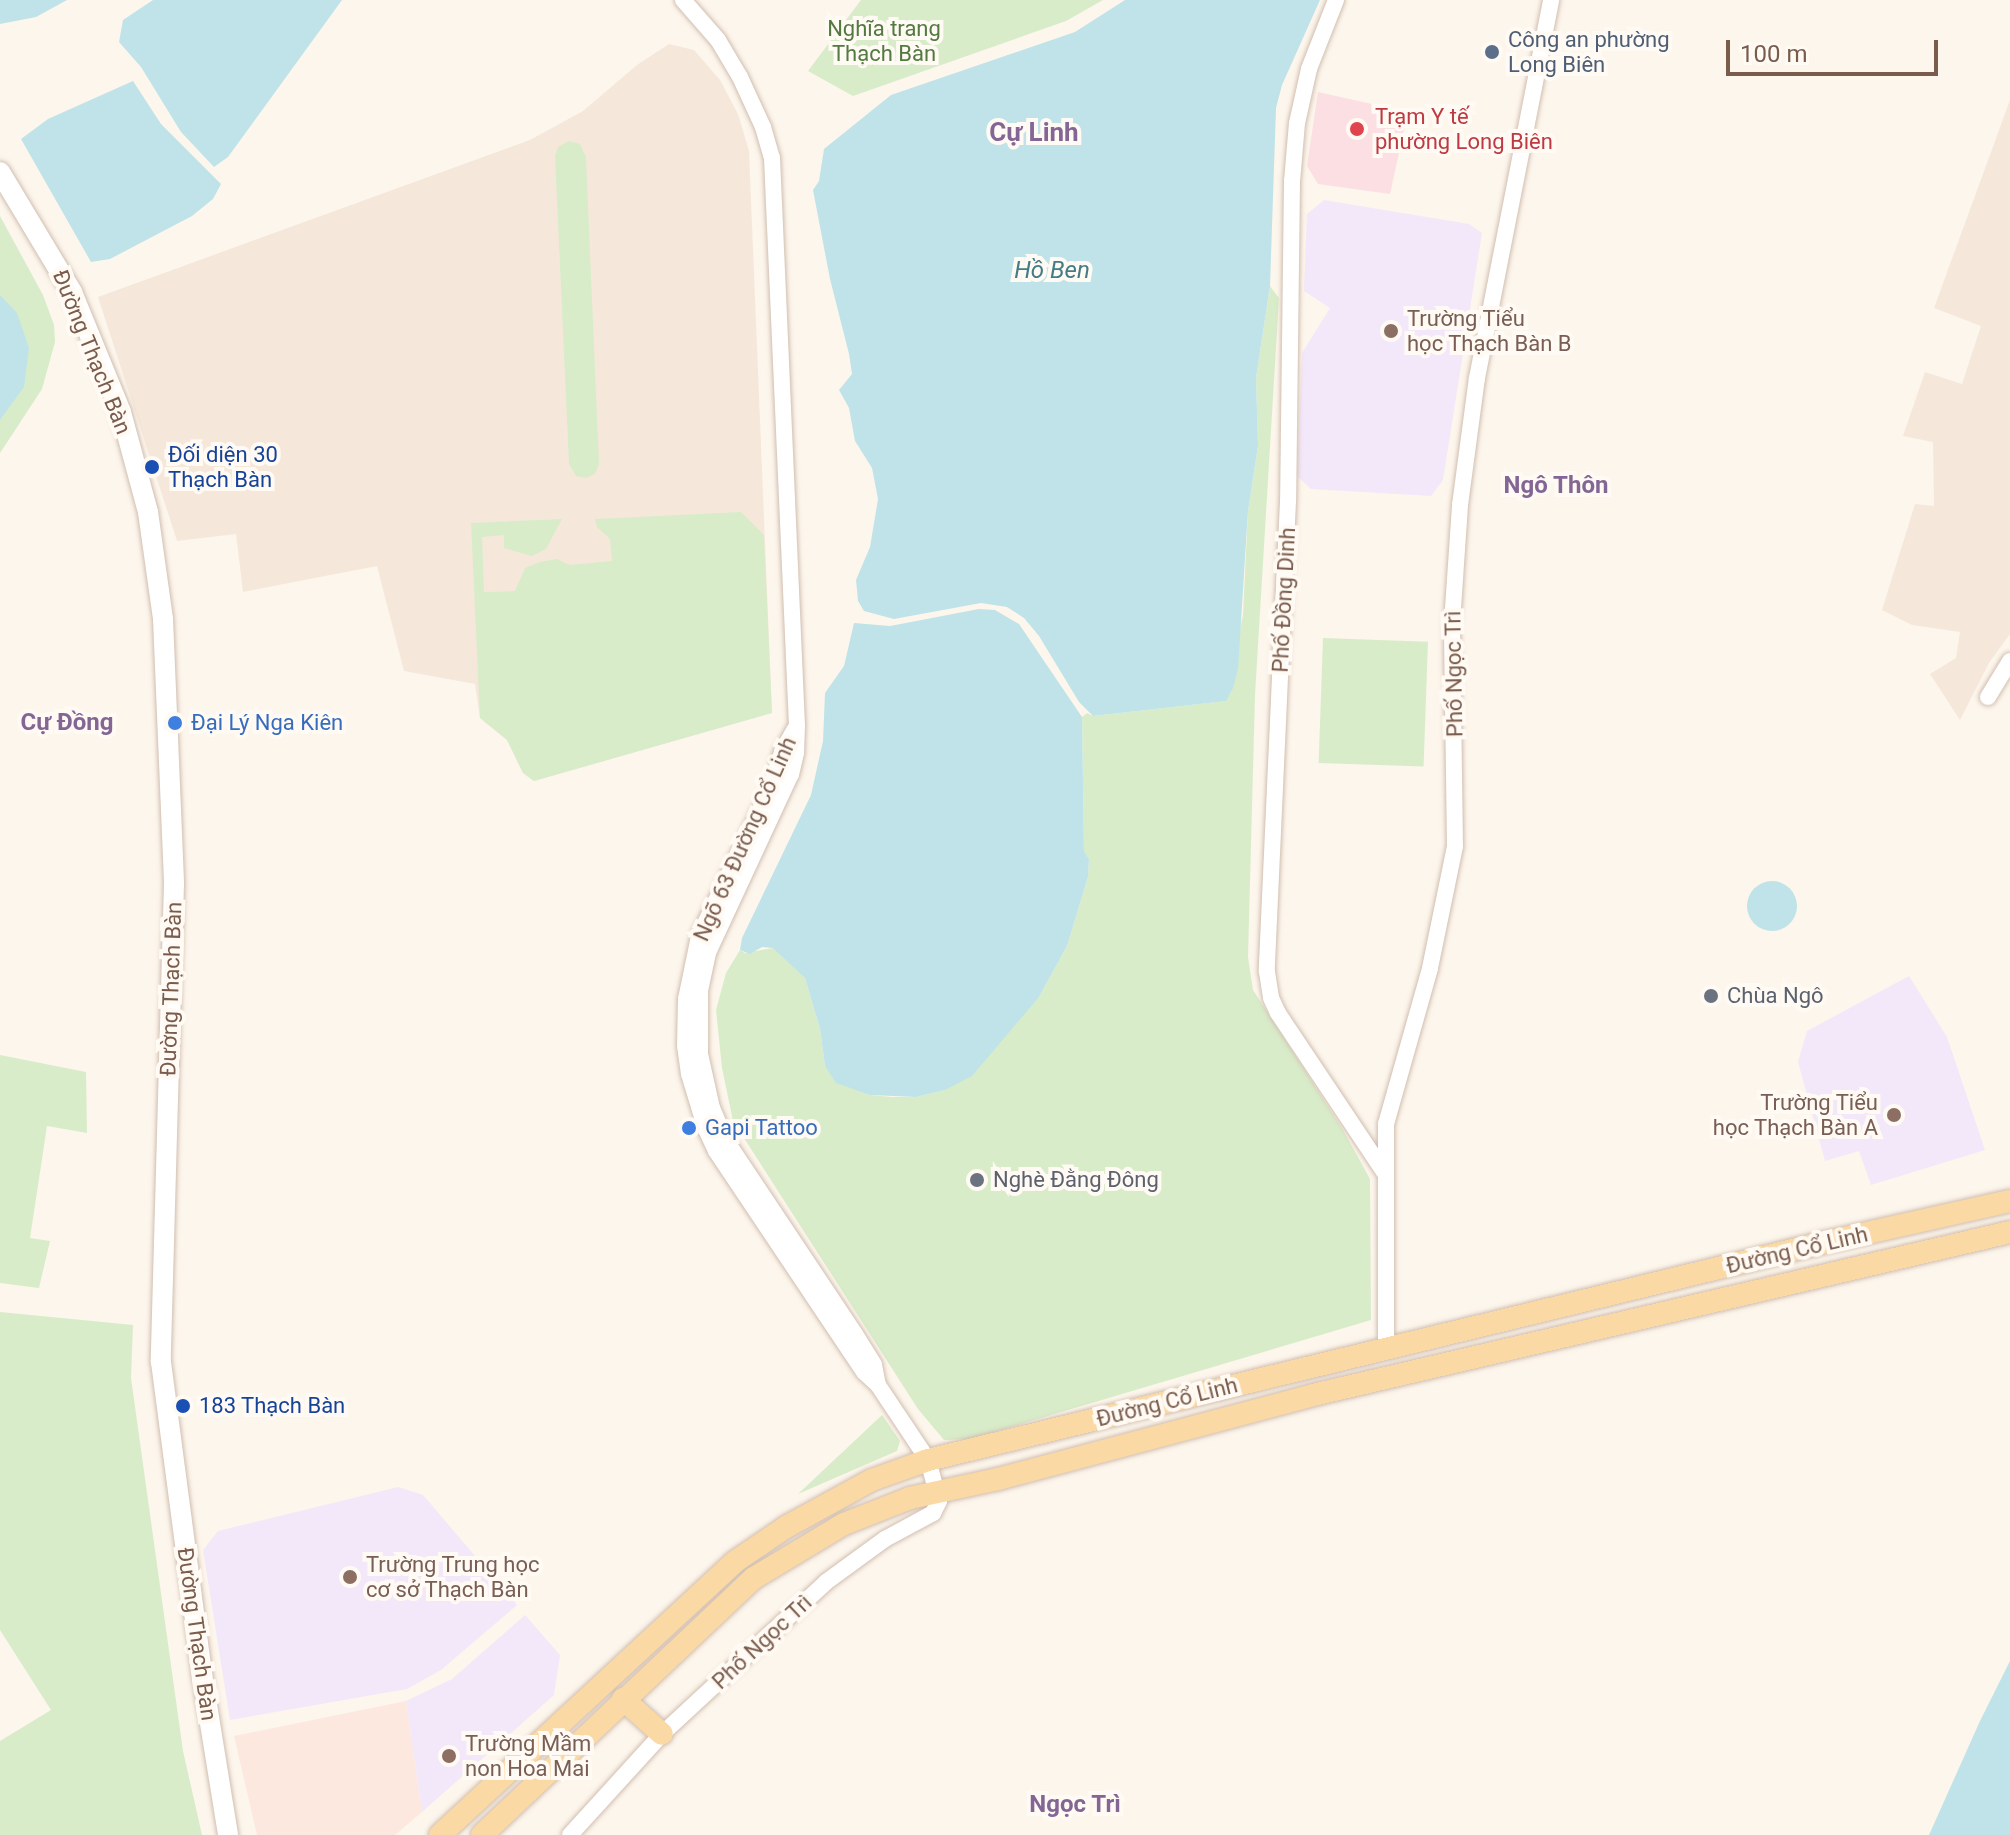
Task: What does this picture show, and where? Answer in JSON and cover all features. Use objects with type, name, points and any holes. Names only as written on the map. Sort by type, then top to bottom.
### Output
[{"type":"main road","name":"Đường Thạch Bàn","points":[[0,172],[72,292],[121,412],[148,512],[163,619],[174,884],[161,1362],[202,1674],[228,1835]]},
{"type":"main road","name":"Đường Cổ Linh","points":[[440,1835],[736,1561],[832,1499],[872,1480],[928,1460],[2010,1201]]},
{"type":"main road","name":"Đường Cổ Linh","points":[[482,1835],[721,1606],[781,1561],[844,1524],[910,1498],[1313,1395],[2010,1232]]},
{"type":"main road","points":[[1862,1234],[1869,1263]]},
{"type":"main road","points":[[623,1699],[662,1734]]},
{"type":"street","name":"Ngõ 63 Đường Cổ Linh","points":[[683,0],[718,40],[740,77],[763,127],[772,158],[797,725],[796,753],[791,774],[724,896],[706,939],[692,1045],[725,1139],[855,1334],[874,1365],[878,1385],[928,1460]]},
{"type":"street","name":"Phố Đồng Dinh","points":[[1336,0],[1309,69],[1297,123],[1292,181],[1288,501],[1267,972],[1271,998],[1278,1013],[1384,1172]]},
{"type":"street","name":"Phố Ngọc Trì","points":[[1386,1348],[1386,1124],[1430,968],[1451,882],[1455,846],[1452,623],[1460,505],[1477,378],[1551,0]]},
{"type":"street","points":[[1988,697],[2010,661]]},
{"type":"street","points":[[928,1460],[938,1493]]},
{"type":"street","name":"Phố Ngọc Trì","points":[[570,1835],[662,1734],[826,1582],[885,1539],[933,1513],[938,1493]]},
{"type":"shaded area","points":[[669,44],[694,50],[720,80],[738,114],[749,151],[772,713],[534,781],[523,773],[507,740],[480,718],[475,684],[404,671],[377,566],[243,592],[236,534],[177,541],[98,297],[530,140],[583,111],[637,65]]},
{"type":"shaded area","name":"Trạm Y tế phường Long Biên","points":[[1318,92],[1408,112],[1390,194],[1318,184],[1307,166]]},
{"type":"shaded area","points":[[2010,100],[2010,634],[1989,663],[1960,720],[1930,674],[1956,658],[1960,632],[1912,625],[1882,610],[1915,504],[1934,506],[1933,442],[1903,436],[1925,372],[1962,384],[1981,326],[1934,308]]},
{"type":"shaded area","name":"Trường Tiểu học Thạch Bàn B","points":[[1324,200],[1469,224],[1482,233],[1443,480],[1431,496],[1311,489],[1297,476],[1302,353],[1330,308],[1304,291],[1307,214]]},
{"type":"shaded area","name":"Trường Tiểu học Thạch Bàn A","points":[[1909,976],[1947,1037],[1985,1150],[1871,1185],[1859,1151],[1825,1161],[1798,1062],[1807,1031]]},
{"type":"shaded area","name":"Trường Trung học cơ sở Thạch Bàn","points":[[398,1487],[423,1495],[517,1605],[441,1670],[407,1689],[230,1720],[203,1550],[218,1531]]},
{"type":"shaded area","name":"Trường Mầm non Hoa Mai","points":[[525,1615],[560,1655],[554,1695],[422,1812],[406,1701],[452,1679]]},
{"type":"shaded area","points":[[406,1701],[422,1812],[395,1835],[257,1835],[234,1736]]},
{"type":"green space","name":"Nghĩa trang Thạch Bàn","points":[[861,0],[1103,0],[1066,21],[853,96],[808,71]]},
{"type":"green space","points":[[569,141],[580,144],[586,157],[599,464],[595,474],[586,478],[576,476],[569,464],[555,156],[558,147]]},
{"type":"green space","points":[[0,216],[43,295],[54,325],[55,342],[42,389],[0,453]]},
{"type":"green space","points":[[1270,286],[1279,298],[1255,695],[1248,957],[1253,990],[1342,1128],[1370,1179],[1371,1320],[971,1439],[944,1440],[918,1409],[733,1121],[722,1068],[716,1010],[726,973],[740,950],[745,953],[773,948],[784,955],[805,978],[820,1029],[825,1066],[870,1095],[892,1097],[916,1097],[945,1090],[1039,997],[1067,946],[1088,877],[1089,859],[1084,851],[1082,717],[1087,713],[1093,716],[1225,701],[1243,615],[1248,511],[1258,446],[1256,378]]},
{"type":"green space","points":[[741,512],[764,535],[772,713],[534,781],[523,773],[507,740],[480,718],[471,523],[562,519],[546,549],[532,556],[504,548],[504,535],[482,537],[484,592],[515,591],[525,568],[540,562],[557,559],[570,565],[612,561],[610,539],[597,527],[595,519]]},
{"type":"green space","points":[[1323,638],[1428,642],[1424,767],[1319,763]]},
{"type":"green space","points":[[0,1055],[86,1072],[87,1133],[47,1126],[30,1238],[50,1241],[39,1288],[0,1283]]},
{"type":"green space","points":[[0,1312],[133,1325],[131,1378],[183,1751],[202,1835],[0,1835],[0,1741],[51,1710],[0,1630]]},
{"type":"green space","points":[[882,1415],[900,1441],[897,1451],[798,1494]]},
{"type":"water","points":[[0,0],[67,0],[36,17],[0,24]]},
{"type":"water","points":[[153,0],[342,0],[228,157],[214,167],[181,132],[141,67],[119,42],[123,20]]},
{"type":"water","name":"Hồ Ben","points":[[1125,0],[1320,0],[1282,85],[1276,108],[1270,286],[1256,378],[1258,446],[1248,511],[1238,669],[1233,688],[1226,701],[1093,716],[1079,702],[1039,636],[1024,618],[1007,607],[981,603],[894,619],[864,611],[858,601],[856,580],[870,547],[878,499],[872,468],[855,441],[849,408],[839,390],[852,374],[813,190],[819,181],[824,149],[891,95],[1075,32]]},
{"type":"water","points":[[133,81],[161,124],[221,184],[213,199],[192,216],[110,259],[91,262],[21,139],[48,119]]},
{"type":"water","points":[[0,295],[17,313],[29,348],[24,387],[0,420]]},
{"type":"water","points":[[979,609],[995,610],[1019,624],[1082,717],[1084,851],[1089,859],[1088,877],[1067,946],[1039,997],[972,1076],[945,1090],[916,1097],[870,1095],[836,1083],[825,1066],[820,1029],[805,978],[773,948],[762,947],[750,954],[740,950],[742,938],[811,795],[823,741],[825,693],[844,666],[854,623],[890,626]]},
{"type":"water","points":[[1772,881],[1790,888],[1797,906],[1790,924],[1772,931],[1754,924],[1747,906],[1754,888]]},
{"type":"water","points":[[2010,1661],[2010,1835],[1929,1835],[1980,1721]]},
{"type":"place","name":"Công an phường Long Biên","points":[[1492,52]]},
{"type":"place","name":"Trạm Y tế phường Long Biên","points":[[1357,129]]},
{"type":"place","name":"Trường Tiểu học Thạch Bàn B","points":[[1391,331]]},
{"type":"place","name":"Đối diện 30 Thạch Bàn","points":[[152,467]]},
{"type":"place","name":"Đại Lý Nga Kiên","points":[[175,723]]},
{"type":"place","name":"Chùa Ngô","points":[[1711,996]]},
{"type":"place","name":"Trường Tiểu học Thạch Bàn A","points":[[1894,1115]]},
{"type":"place","name":"Gapi Tattoo","points":[[689,1128]]},
{"type":"place","name":"Nghè Đằng Đông","points":[[977,1180]]},
{"type":"place","name":"183 Thạch Bàn","points":[[183,1406]]},
{"type":"place","name":"Trường Trung học cơ sở Thạch Bàn","points":[[350,1577]]},
{"type":"place","name":"Trường Mầm non Hoa Mai","points":[[449,1756]]},
{"type":"district","name":"Cự Linh","points":[[1034,133]]},
{"type":"district","name":"Ngô Thôn","points":[[1556,486]]},
{"type":"district","name":"Cự Đồng","points":[[67,723]]},
{"type":"district","name":"Ngọc Trì","points":[[1075,1805]]}]
